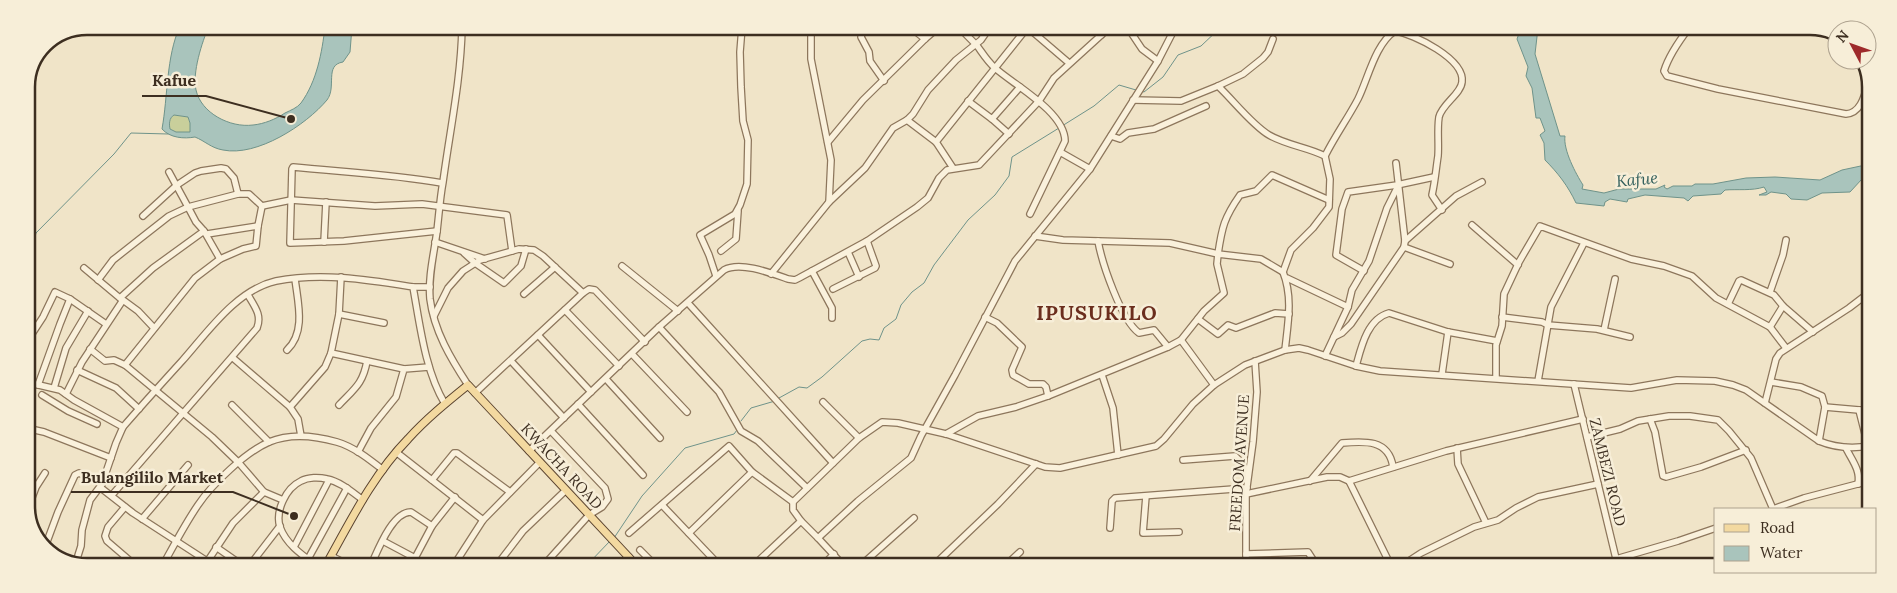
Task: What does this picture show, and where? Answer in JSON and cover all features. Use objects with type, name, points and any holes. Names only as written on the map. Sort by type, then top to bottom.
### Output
[{"type":"main road","name":"KWACHA ROAD","points":[[468,385],[629,557]]},
{"type":"main road","points":[[331,556],[363,500],[396,452],[444,404],[468,385]]},
{"type":"street","points":[[462,35],[458,91],[442,183],[436,242],[431,263],[430,287],[434,316],[449,356],[468,385]]},
{"type":"street","points":[[721,251],[736,239],[738,210],[747,184],[748,140],[743,120],[740,52],[741,35]]},
{"type":"street","points":[[811,35],[811,59],[831,160],[829,202]]},
{"type":"street","points":[[862,35],[869,52],[870,61],[884,81]]},
{"type":"street","points":[[920,35],[925,39]]},
{"type":"street","points":[[828,142],[863,100],[930,35]]},
{"type":"street","points":[[967,35],[994,67],[1051,112],[1064,132],[1065,141],[1030,214]]},
{"type":"street","points":[[771,274],[829,202],[865,168],[893,128],[907,120],[917,109],[928,90],[960,57],[982,40],[985,35]]},
{"type":"street","points":[[936,142],[1021,35]]},
{"type":"street","points":[[1036,35],[1070,63]]},
{"type":"street","points":[[529,451],[659,327],[724,270],[735,266],[795,280],[867,241],[922,203],[942,174],[953,168],[979,165],[1039,101],[1054,78],[1101,35]]},
{"type":"street","points":[[1133,35],[1145,52],[1158,62]]},
{"type":"street","points":[[818,538],[858,500],[908,461],[914,453],[1015,261],[1090,168],[1158,62],[1172,35]]},
{"type":"street","points":[[1283,272],[1291,250],[1313,228],[1329,207],[1330,179],[1325,156],[1358,98],[1381,49],[1390,35]]},
{"type":"street","points":[[1407,35],[1447,55],[1461,74],[1461,85],[1440,114],[1433,197],[1442,210]]},
{"type":"street","points":[[1685,35],[1666,64],[1664,71],[1667,76],[1718,89],[1846,114],[1852,114],[1859,106],[1862,98]]},
{"type":"street","points":[[1133,100],[1181,101],[1218,86],[1243,74],[1263,58],[1268,52],[1273,39]]},
{"type":"street","points":[[1218,86],[1263,131],[1277,139],[1325,156]]},
{"type":"street","points":[[992,120],[1020,87]]},
{"type":"street","points":[[968,101],[1009,134]]},
{"type":"street","points":[[1111,136],[1120,139],[1128,134],[1154,129],[1206,106]]},
{"type":"street","points":[[907,120],[936,142],[953,168]]},
{"type":"street","points":[[1060,152],[1090,168]]},
{"type":"street","points":[[1396,163],[1397,186],[1405,244]]},
{"type":"street","points":[[437,231],[291,244],[289,242],[292,170],[293,167],[412,178],[442,183]]},
{"type":"street","points":[[143,216],[177,185],[195,173],[224,168],[233,176],[238,194]]},
{"type":"street","points":[[169,172],[196,222],[206,233],[220,259]]},
{"type":"street","points":[[946,434],[982,414],[1016,407],[1048,396],[1102,375],[1181,340],[1198,319],[1224,293],[1217,264],[1226,216],[1240,195],[1256,191],[1271,176],[1329,200]]},
{"type":"street","points":[[1364,270],[1336,255],[1342,209],[1346,195],[1350,191],[1397,186],[1434,177]]},
{"type":"street","points":[[1334,337],[1342,333],[1351,324],[1390,270],[1405,244],[1456,196],[1482,182]]},
{"type":"street","points":[[1325,356],[1348,307],[1352,290],[1372,253],[1387,208],[1397,186]]},
{"type":"street","points":[[98,280],[113,260],[169,216],[188,207],[238,194],[249,194],[262,206]]},
{"type":"street","points":[[262,206],[291,200],[375,206],[422,204],[507,215],[512,251]]},
{"type":"street","points":[[324,242],[326,202]]},
{"type":"street","points":[[125,365],[195,278],[220,259],[243,248],[256,246],[262,206]]},
{"type":"street","points":[[1329,207],[1342,209]]},
{"type":"street","points":[[716,276],[700,235],[738,210]]},
{"type":"street","points":[[1472,225],[1518,265]]},
{"type":"street","points":[[66,394],[90,349],[122,299],[154,268],[206,233],[258,226]]},
{"type":"street","points":[[1496,378],[1497,341],[1501,334],[1506,290],[1539,226],[1631,260],[1664,266],[1692,276],[1713,296],[1770,327],[1786,348]]},
{"type":"street","points":[[1035,236],[1098,241],[1164,242],[1187,245],[1218,254],[1254,257],[1269,262],[1283,272],[1289,292],[1289,314],[1285,350]]},
{"type":"street","points":[[1770,292],[1783,255],[1786,240]]},
{"type":"street","points":[[833,289],[871,271],[876,266],[867,241]]},
{"type":"street","points":[[1098,241],[1104,268],[1128,321],[1139,333],[1154,330],[1168,347]]},
{"type":"street","points":[[436,242],[485,259]]},
{"type":"street","points":[[1538,381],[1552,304],[1584,243]]},
{"type":"street","points":[[1405,244],[1450,264]]},
{"type":"street","points":[[464,253],[504,283],[522,266],[526,249]]},
{"type":"street","points":[[434,316],[452,283],[463,271],[475,263],[512,251],[526,249],[538,252],[583,293]]},
{"type":"street","points":[[848,252],[859,277]]},
{"type":"street","points":[[622,266],[646,283],[678,311]]},
{"type":"street","points":[[524,294],[555,267]]},
{"type":"street","points":[[84,268],[138,311],[154,328]]},
{"type":"street","points":[[812,271],[832,308],[832,318]]},
{"type":"street","points":[[77,557],[90,500],[101,486],[123,427],[216,321],[234,304],[269,284],[295,279],[341,277],[413,287],[430,287]]},
{"type":"street","points":[[290,407],[325,366],[331,352],[339,314],[341,277]]},
{"type":"street","points":[[1286,278],[1348,307]]},
{"type":"street","points":[[286,350],[296,339],[299,325],[299,306],[295,279]]},
{"type":"street","points":[[1604,330],[1615,279]]},
{"type":"street","points":[[1728,304],[1740,281],[1770,292],[1813,332]]},
{"type":"street","points":[[413,287],[429,367],[444,404]]},
{"type":"street","points":[[475,393],[589,289],[595,290],[645,342]]},
{"type":"street","points":[[35,329],[55,292],[70,299],[106,324]]},
{"type":"street","points":[[112,495],[233,358],[257,328],[259,322],[258,313],[248,295]]},
{"type":"street","points":[[1765,403],[1776,359],[1780,353],[1862,298]]},
{"type":"street","points":[[38,385],[70,299]]},
{"type":"street","points":[[688,303],[833,463]]},
{"type":"street","points":[[1770,327],[1783,306]]},
{"type":"street","points":[[565,310],[619,366]]},
{"type":"street","points":[[54,388],[66,348],[88,311]]},
{"type":"street","points":[[1198,319],[1218,334],[1228,325],[1236,328],[1275,313],[1289,314]]},
{"type":"street","points":[[1356,366],[1368,330],[1386,313],[1398,315],[1448,332],[1497,341]]},
{"type":"street","points":[[339,314],[384,323]]},
{"type":"street","points":[[1502,316],[1542,322],[1548,325],[1604,330],[1630,337]]},
{"type":"street","points":[[985,317],[997,323],[1022,347],[1012,370],[1012,375],[1029,384],[1043,384],[1046,387],[1048,396]]},
{"type":"street","points":[[659,327],[719,392],[739,429],[758,441],[807,488]]},
{"type":"street","points":[[1442,374],[1448,332]]},
{"type":"street","points":[[538,335],[591,392]]},
{"type":"street","points":[[1181,340],[1214,385]]},
{"type":"street","points":[[90,349],[105,361],[114,360],[125,365],[239,463],[264,492],[282,500]]},
{"type":"street","points":[[837,558],[801,521],[793,510],[793,502],[859,438],[882,422],[898,423],[946,434],[1036,464],[1060,468],[1156,446],[1164,439],[1192,404],[1214,385],[1245,365],[1285,350],[1304,349],[1356,366],[1380,371],[1636,388],[1677,380],[1706,380],[1725,383],[1740,387],[1820,441],[1846,448],[1862,447]]},
{"type":"street","points":[[331,352],[404,368],[429,367]]},
{"type":"street","points":[[632,354],[687,412]]},
{"type":"street","points":[[233,358],[290,407],[298,419],[301,436]]},
{"type":"street","points":[[339,405],[361,382],[367,361]]},
{"type":"street","points":[[511,361],[564,418]]},
{"type":"street","name":"FREEDOM AVENUE","points":[[1246,558],[1246,491],[1254,442],[1257,392],[1256,361]]},
{"type":"street","points":[[358,452],[374,425],[396,397],[404,368]]},
{"type":"street","points":[[78,370],[116,388],[139,409]]},
{"type":"street","points":[[1102,375],[1113,408],[1118,454]]},
{"type":"street","points":[[606,379],[660,438]]},
{"type":"street","points":[[1771,382],[1800,387],[1822,397],[1825,407],[1820,441]]},
{"type":"street","points":[[35,384],[54,388],[123,427]]},
{"type":"street","name":"ZAMBEZI ROAD","points":[[1574,384],[1616,558]]},
{"type":"street","points":[[42,395],[74,414],[97,424]]},
{"type":"street","points":[[823,402],[859,438]]},
{"type":"street","points":[[74,414],[80,403]]},
{"type":"street","points":[[578,404],[643,475]]},
{"type":"street","points":[[232,405],[269,442]]},
{"type":"street","points":[[1825,407],[1859,410],[1862,421]]},
{"type":"street","points":[[1587,437],[1620,430],[1634,423],[1650,419],[1684,416],[1718,420],[1746,450],[1755,465],[1773,508]]},
{"type":"street","points":[[1349,481],[1457,448],[1583,419]]},
{"type":"street","points":[[1650,419],[1655,432],[1663,476],[1666,477],[1701,467],[1746,450]]},
{"type":"street","points":[[35,430],[111,458]]},
{"type":"street","points":[[550,558],[589,516],[602,507],[608,499],[605,488],[551,431]]},
{"type":"street","points":[[167,558],[206,494],[224,474],[269,442],[301,436],[337,442],[358,452],[383,470]]},
{"type":"street","points":[[1310,481],[1342,443],[1359,441],[1379,445],[1391,455],[1393,466]]},
{"type":"street","points":[[629,533],[728,446],[752,472],[793,502]]},
{"type":"street","points":[[1457,448],[1458,464],[1486,523]]},
{"type":"street","points":[[1846,448],[1857,466],[1860,477],[1858,484]]},
{"type":"street","points":[[396,452],[482,520]]},
{"type":"street","points":[[432,480],[454,453],[510,492]]},
{"type":"street","points":[[1183,460],[1235,456],[1242,462],[1248,475]]},
{"type":"street","points":[[458,558],[482,520],[540,462]]},
{"type":"street","points":[[941,558],[998,504],[1036,464]]},
{"type":"street","points":[[142,519],[188,465]]},
{"type":"street","points":[[48,540],[75,475],[79,472],[101,486],[125,507],[199,558]]},
{"type":"street","points":[[689,533],[752,472]]},
{"type":"street","points":[[35,490],[45,473]]},
{"type":"street","points":[[1110,528],[1112,500],[1146,496],[1246,491],[1334,476],[1349,481],[1387,558]]},
{"type":"street","points":[[307,558],[294,547],[280,526],[279,513],[282,500],[296,484],[303,480],[314,478],[329,480],[347,488],[363,500]]},
{"type":"street","points":[[294,547],[329,480]]},
{"type":"street","points":[[1776,508],[1804,498],[1862,483]]},
{"type":"street","points":[[1413,558],[1463,532],[1498,520],[1516,508],[1542,495],[1598,484]]},
{"type":"street","points":[[309,558],[347,488]]},
{"type":"street","points":[[503,558],[523,532],[566,490]]},
{"type":"street","points":[[209,558],[233,523],[264,492]]},
{"type":"street","points":[[1146,496],[1143,533],[1179,532]]},
{"type":"street","points":[[383,541],[416,558],[432,526],[455,497]]},
{"type":"street","points":[[662,505],[712,558]]},
{"type":"street","points":[[125,507],[108,527],[105,536],[107,541],[127,558]]},
{"type":"street","points":[[374,558],[395,520],[405,513],[411,512],[432,526]]},
{"type":"street","points":[[869,558],[914,518]]},
{"type":"street","points":[[761,558],[801,521]]},
{"type":"street","points":[[255,558],[280,526]]},
{"type":"street","points":[[1619,558],[1714,529]]},
{"type":"street","points":[[216,547],[232,558]]},
{"type":"street","points":[[640,550],[648,558]]},
{"type":"street","points":[[1014,558],[1020,552]]},
{"type":"street","points":[[1246,554],[1308,552],[1312,558]]},
{"type":"street","points":[[830,558],[834,554]]},
{"type":"street","points":[[331,556],[335,558]]},
{"type":"green space","points":[[174,115],[188,117],[190,132],[176,132],[170,129],[170,121]]},
{"type":"water","points":[[176,35],[206,35],[195,75],[196,90],[199,98],[210,112],[226,121],[235,124],[253,125],[274,119],[296,108],[301,103],[315,76],[324,35],[351,35],[350,52],[343,62],[334,67],[330,95],[318,110],[294,129],[280,137],[251,149],[236,151],[219,149],[195,137],[182,138],[173,136],[162,129],[172,51]],"holes":[[[174,115],[188,117],[190,132],[176,132],[170,129],[170,121]]]},
{"type":"water","points":[[1518,35],[1537,35],[1535,54],[1560,136],[1565,136],[1568,155],[1583,185],[1582,189],[1604,193],[1619,189],[1656,189],[1665,185],[1664,187],[1667,189],[1673,186],[1713,184],[1746,178],[1775,177],[1820,180],[1842,170],[1862,166],[1862,179],[1850,192],[1822,193],[1807,200],[1791,199],[1786,194],[1771,192],[1766,195],[1759,195],[1767,192],[1764,187],[1725,190],[1721,194],[1693,196],[1688,201],[1684,198],[1645,195],[1628,199],[1627,202],[1610,199],[1605,202],[1604,206],[1576,203],[1570,191],[1545,160],[1544,143],[1540,135],[1545,131],[1540,118],[1536,118],[1532,88],[1526,76],[1528,67],[1517,39]]},
{"type":"waterway","points":[[1141,91],[1144,92],[1163,77],[1178,55],[1201,46],[1213,35]]},
{"type":"waterway","points":[[1062,126],[1094,106],[1119,85],[1136,90]]},
{"type":"waterway","points":[[779,398],[799,387],[807,388],[862,341],[870,339],[879,340],[884,328],[896,319],[901,305],[912,292],[924,283],[934,265],[968,220],[995,195],[1009,176],[1012,157],[1059,128]]},
{"type":"waterway","points":[[35,237],[36,233],[114,154],[131,133],[168,134]]},
{"type":"waterway","points":[[741,421],[751,408],[775,401]]},
{"type":"waterway","points":[[614,538],[642,496],[685,448],[734,434],[737,430]]},
{"type":"waterway","points":[[594,558],[611,540]]},
{"type":"place","name":"Kafue","points":[[291,119]]},
{"type":"place","name":"Bulangililo Market","points":[[294,516]]},
{"type":"district","name":"IPUSUKILO","points":[[1097,312]]}]
